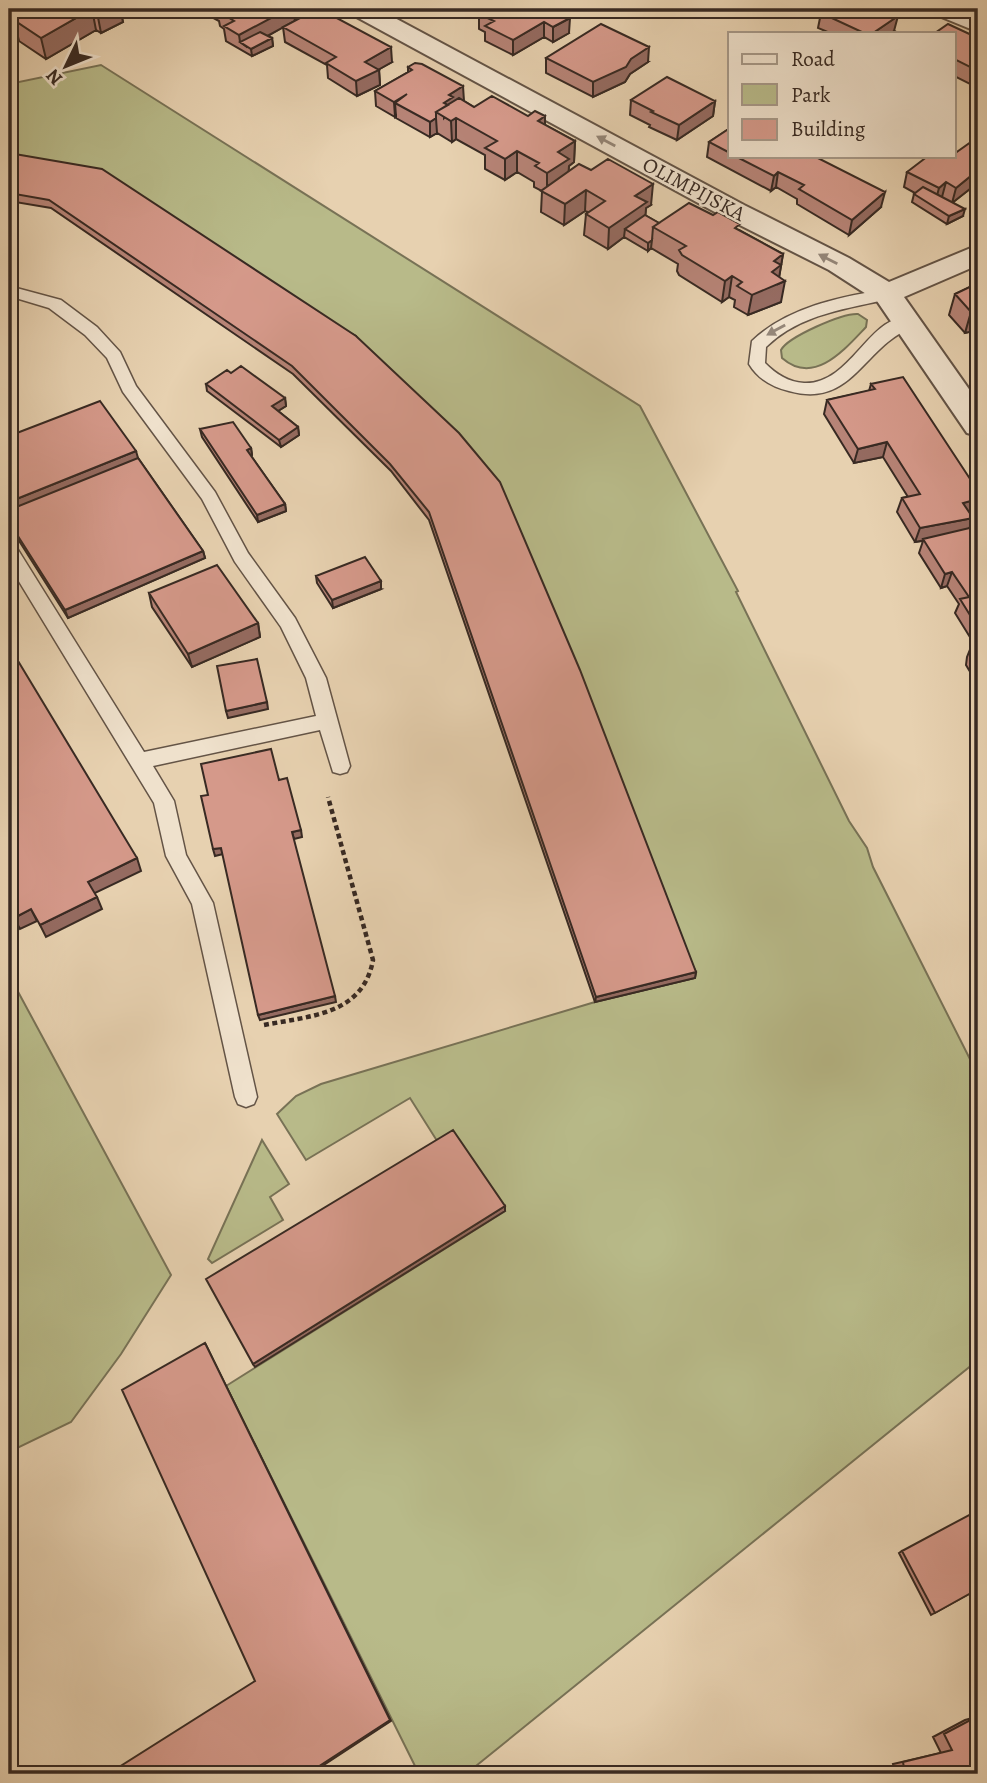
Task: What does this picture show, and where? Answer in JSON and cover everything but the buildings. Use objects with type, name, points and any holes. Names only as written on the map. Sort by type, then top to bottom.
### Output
[{"type":"street","name":"OLIMPIJSKA","points":[[360,9],[734,211],[839,264],[887,295],[978,425]]},
{"type":"street","points":[[943,9],[978,25]]},
{"type":"street","points":[[887,295],[978,254]]},
{"type":"lane","points":[[9,291],[55,303],[91,331],[114,356],[129,388],[209,496],[241,556],[288,623],[316,678],[340,766]]},
{"type":"lane","points":[[887,295],[835,305],[776,329],[758,345],[757,364],[775,381],[790,387],[823,387],[838,382],[850,373],[885,333],[907,323]]},
{"type":"lane","points":[[9,550],[164,801],[176,856],[201,903],[246,1097]]},
{"type":"lane","points":[[140,761],[327,721]]},
{"type":"path","points":[[231,1032],[340,1007],[362,993],[369,983],[373,960],[326,790]]},
{"type":"green space","points":[[101,65],[640,406],[738,591],[736,592],[849,821],[867,848],[873,867],[978,1075],[978,1360],[466,1774],[419,1774],[226,1386],[505,1211],[439,1144],[410,1098],[306,1160],[277,1114],[296,1096],[321,1084],[595,1002],[500,490],[9,161],[9,84]]},
{"type":"green space","points":[[858,314],[867,320],[866,327],[828,362],[806,368],[794,366],[782,358],[781,350],[804,333],[840,317]]},
{"type":"green space","points":[[9,975],[171,1275],[121,1354],[71,1422],[9,1452]]},
{"type":"green space","points":[[262,1140],[289,1184],[270,1197],[283,1220],[212,1263],[208,1259]]}]
